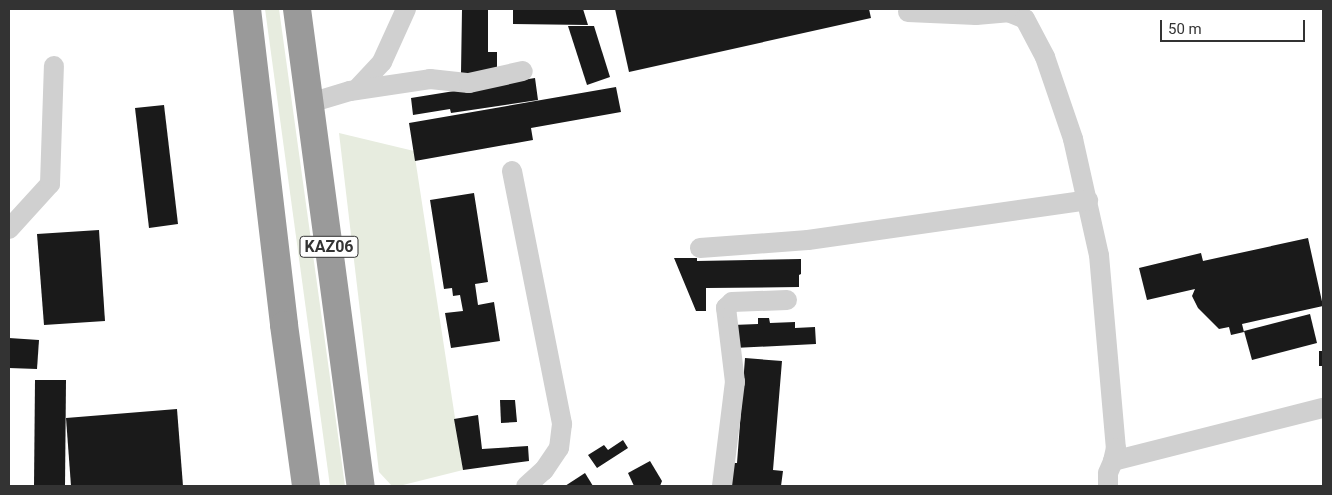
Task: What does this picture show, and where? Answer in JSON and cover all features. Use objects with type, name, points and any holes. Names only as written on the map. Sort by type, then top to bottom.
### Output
[{"type":"highway","name":"KАZ06","points":[[248,9],[284,325],[306,486]]},
{"type":"highway","name":"KАZ06","points":[[297,9],[361,486]]},
{"type":"lane","points":[[356,90],[382,62],[406,9]]},
{"type":"lane","points":[[908,12],[976,15],[1008,12],[1025,19],[1045,57],[1073,139],[1099,255],[1116,448],[1108,473],[1108,486]]},
{"type":"lane","points":[[9,229],[50,184],[54,66]]},
{"type":"lane","points":[[310,103],[356,90],[430,79],[469,83],[523,71]]},
{"type":"lane","points":[[512,171],[562,424],[559,448],[544,470],[526,486]]},
{"type":"lane","points":[[700,248],[808,240],[1088,200]]},
{"type":"lane","points":[[722,486],[735,382],[726,308],[732,302],[787,300]]},
{"type":"lane","points":[[1113,460],[1323,408]]},
{"type":"shaded area","points":[[265,9],[279,9],[345,486],[330,486]]},
{"type":"shaded area","points":[[339,133],[414,151],[463,470],[399,486],[392,486],[379,472]]},
{"type":"building","points":[[462,9],[488,9],[488,52],[497,52],[497,73],[461,73]]},
{"type":"building","points":[[513,9],[583,9],[588,25],[513,24]]},
{"type":"building","points":[[615,9],[869,9],[871,18],[629,72]]},
{"type":"building","points":[[568,26],[594,26],[610,77],[587,85]]},
{"type":"building","points":[[535,78],[538,100],[451,113],[450,109],[413,115],[411,98]]},
{"type":"building","points":[[616,87],[621,112],[531,128],[533,140],[415,161],[409,123]]},
{"type":"building","points":[[164,105],[178,224],[149,228],[135,108]]},
{"type":"building","points":[[474,193],[488,282],[475,284],[478,305],[494,302],[500,341],[451,348],[445,313],[463,311],[460,295],[453,296],[452,288],[444,289],[430,200]]},
{"type":"building","points":[[99,230],[105,321],[44,325],[37,234]]},
{"type":"building","points":[[1308,238],[1323,306],[1242,324],[1244,332],[1231,335],[1229,327],[1219,329],[1198,308],[1192,296],[1195,289],[1147,300],[1139,268],[1201,253],[1203,261]]},
{"type":"building","points":[[674,258],[697,258],[697,261],[801,259],[799,287],[706,288],[706,311],[696,311]]},
{"type":"building","points":[[1310,314],[1317,343],[1252,360],[1244,331]]},
{"type":"building","points":[[758,318],[769,318],[770,323],[795,322],[795,328],[815,327],[816,344],[734,348],[733,325],[758,324]]},
{"type":"building","points":[[9,338],[39,340],[37,369],[9,368]]},
{"type":"building","points":[[1319,351],[1323,351],[1323,366],[1319,366]]},
{"type":"building","points":[[745,358],[782,361],[773,470],[783,471],[781,486],[725,486],[727,463],[737,463]]},
{"type":"building","points":[[35,380],[66,380],[65,486],[34,486]]},
{"type":"building","points":[[500,400],[515,400],[517,422],[501,423]]},
{"type":"building","points":[[177,409],[183,486],[71,486],[66,418]]},
{"type":"building","points":[[478,415],[482,449],[528,446],[529,461],[463,470],[454,419]]},
{"type":"building","points":[[623,440],[628,448],[597,468],[588,455],[604,445],[608,450]]},
{"type":"building","points":[[650,461],[662,481],[660,486],[634,486],[628,473]]},
{"type":"building","points":[[585,473],[593,486],[565,486]]}]
